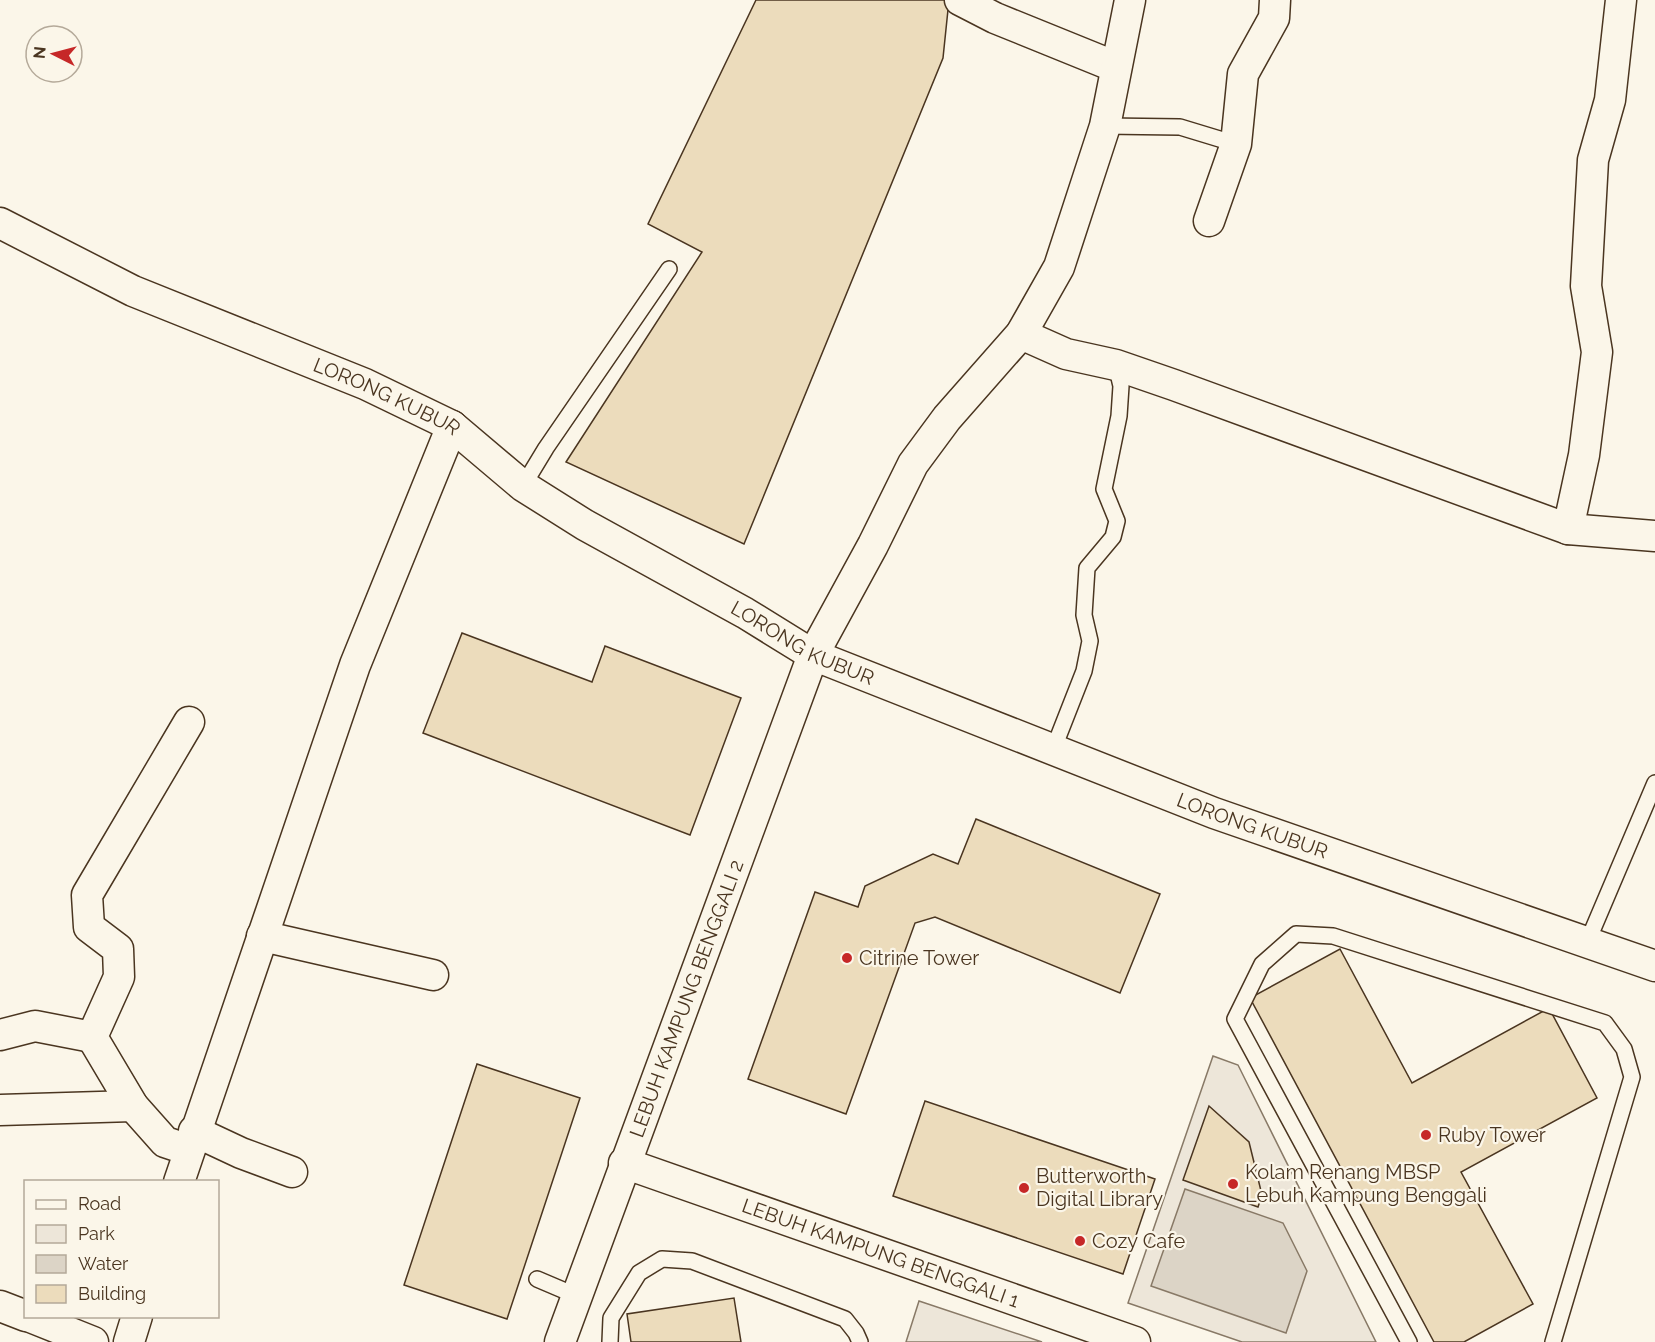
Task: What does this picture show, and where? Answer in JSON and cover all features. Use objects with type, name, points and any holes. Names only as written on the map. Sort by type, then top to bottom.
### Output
[{"type":"street","points":[[960,0],[994,18],[1116,67]]},
{"type":"street","name":"LEBUH KAMPUNG BENGGALI 2","points":[[560,1342],[624,1163],[813,655],[873,545],[913,464],[947,418],[1021,334],[1059,267],[1105,126],[1130,0]]},
{"type":"street","points":[[1209,221],[1236,144],[1243,74],[1274,18],[1275,0]]},
{"type":"street","points":[[1568,529],[1584,455],[1597,352],[1586,286],[1593,160],[1610,100],[1621,0]]},
{"type":"street","name":"LORONG KUBUR","points":[[0,223],[133,291],[365,384],[452,426],[523,486],[585,525],[745,614],[813,655],[1214,813],[1655,966]]},
{"type":"street","points":[[1021,334],[1065,354],[1116,365],[1568,529],[1655,536]]},
{"type":"street","points":[[180,1180],[191,1140],[355,665],[452,426]]},
{"type":"street","points":[[92,1037],[119,977],[118,949],[89,927],[87,894],[189,722]]},
{"type":"street","points":[[262,936],[433,975]]},
{"type":"street","points":[[0,1035],[35,1026],[92,1037],[133,1106],[165,1142],[191,1140],[241,1153],[292,1172]]},
{"type":"street","points":[[0,1110],[133,1106]]},
{"type":"street","name":"LEBUH KAMPUNG BENGGALI 1","points":[[624,1163],[1118,1339]]},
{"type":"street","points":[[26,1318],[93,1342]]},
{"type":"street","points":[[129,1342],[137,1318]]},
{"type":"lane","points":[[1105,126],[1180,127],[1236,144]]},
{"type":"lane","points":[[523,486],[546,448],[669,269]]},
{"type":"lane","points":[[1053,750],[1084,670],[1090,641],[1084,615],[1087,568],[1113,537],[1117,521],[1104,489],[1119,416],[1121,386],[1116,365]]},
{"type":"lane","points":[[1587,943],[1655,783]]},
{"type":"lane","points":[[1409,1342],[1235,1019],[1262,964],[1296,934],[1333,936],[1605,1023],[1624,1049],[1632,1077],[1552,1342]]},
{"type":"lane","points":[[610,1342],[611,1318],[639,1273],[662,1258],[692,1261],[845,1319],[860,1342]]},
{"type":"lane","points":[[537,1279],[577,1296]]},
{"type":"green space","name":"Kolam Renang MBSP Lebuh Kampung Benggali","points":[[1213,1056],[1238,1065],[1376,1342],[1242,1342],[1128,1303]]},
{"type":"green space","points":[[919,1301],[1042,1342],[906,1342]]},
{"type":"water","points":[[1185,1189],[1283,1223],[1307,1271],[1286,1333],[1151,1286]]},
{"type":"building","points":[[756,0],[949,0],[943,58],[744,544],[566,462],[702,252],[648,224]]},
{"type":"building","points":[[462,633],[592,682],[605,646],[741,698],[690,835],[423,733]]},
{"type":"building","name":"Citrine Tower","points":[[976,819],[1160,894],[1120,993],[935,917],[915,923],[846,1114],[748,1079],[815,892],[858,907],[865,886],[933,854],[958,864]]},
{"type":"building","name":"Ruby Tower","points":[[1340,949],[1412,1083],[1549,1008],[1597,1098],[1461,1172],[1533,1304],[1464,1342],[1434,1342],[1250,998]]},
{"type":"building","points":[[477,1064],[580,1098],[507,1319],[404,1285]]},
{"type":"building","name":"Butterworth Digital Library","points":[[925,1101],[1155,1179],[1123,1274],[893,1196]]},
{"type":"building","points":[[1209,1106],[1249,1142],[1262,1195],[1258,1207],[1183,1180]]},
{"type":"building","points":[[734,1298],[741,1342],[631,1342],[627,1314]]},
{"type":"place","name":"Citrine Tower","points":[[847,958]]},
{"type":"place","name":"Ruby Tower","points":[[1426,1135]]},
{"type":"place","name":"Kolam Renang MBSP Lebuh Kampung Benggali","points":[[1233,1184]]},
{"type":"place","name":"Butterworth Digital Library","points":[[1024,1188]]},
{"type":"place","name":"Cozy Cafe","points":[[1080,1241]]}]
